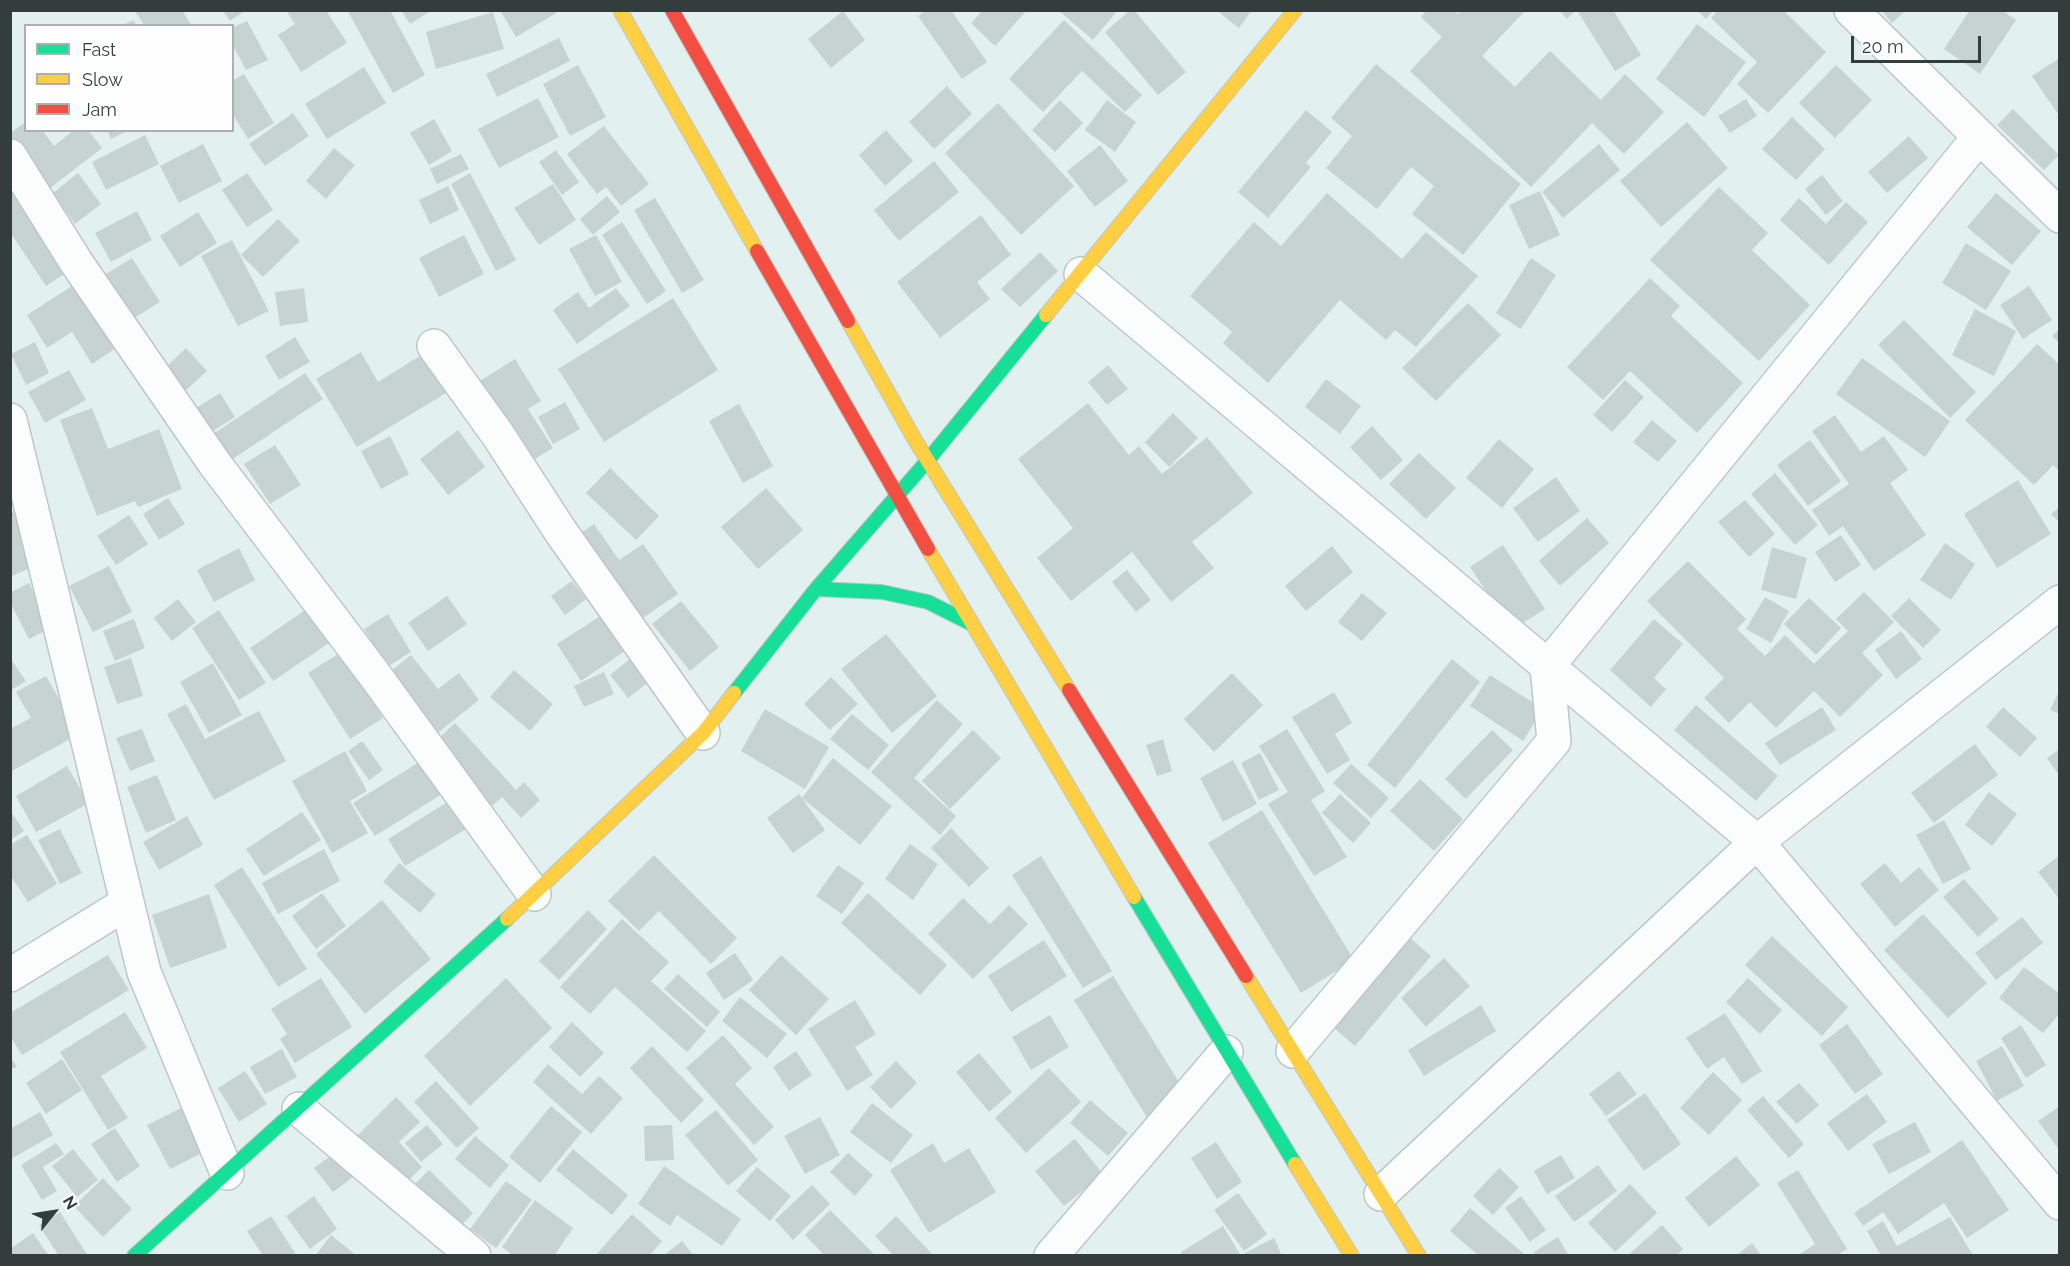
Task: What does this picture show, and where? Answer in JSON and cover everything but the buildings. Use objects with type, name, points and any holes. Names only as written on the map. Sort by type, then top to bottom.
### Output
[{"type":"main road","points":[[620,10],[896,495],[1226,1052],[1352,1256]]},
{"type":"main road","points":[[672,10],[928,460],[1419,1256]]},
{"type":"main road","points":[[134,1256],[534,894],[703,733],[816,589],[928,460],[1295,10]]},
{"type":"main road","points":[[816,589],[882,592],[928,602],[972,624]]},
{"type":"street","points":[[1851,10],[2060,216]]},
{"type":"street","points":[[1293,1051],[1554,741],[1547,666],[1979,137]]},
{"type":"street","points":[[10,156],[76,262],[215,464],[374,674],[534,894]]},
{"type":"street","points":[[1081,274],[1757,842],[2060,1203]]},
{"type":"street","points":[[434,346],[498,435],[561,532],[703,733]]},
{"type":"street","points":[[10,420],[144,972],[227,1173]]},
{"type":"street","points":[[1381,1194],[1757,842],[2060,602]]},
{"type":"street","points":[[10,975],[127,903]]},
{"type":"street","points":[[1051,1256],[1226,1052]]},
{"type":"street","points":[[298,1109],[474,1256]]},
{"type":"traffic: fast","points":[[734,693],[816,589],[928,460],[1046,315]]},
{"type":"traffic: fast","points":[[816,589],[882,592],[928,602],[972,624]]},
{"type":"traffic: fast","points":[[1134,897],[1295,1164]]},
{"type":"traffic: fast","points":[[134,1256],[507,919]]},
{"type":"traffic: slow","points":[[620,10],[757,251]]},
{"type":"traffic: slow","points":[[1046,315],[1295,10]]},
{"type":"traffic: slow","points":[[848,321],[915,440],[1069,690]]},
{"type":"traffic: slow","points":[[928,549],[1134,897]]},
{"type":"traffic: slow","points":[[507,919],[703,733],[734,693]]},
{"type":"traffic: slow","points":[[1246,976],[1419,1256]]},
{"type":"traffic: slow","points":[[1295,1164],[1352,1256]]},
{"type":"traffic: jam","points":[[672,10],[848,321]]},
{"type":"traffic: jam","points":[[757,251],[928,549]]},
{"type":"traffic: jam","points":[[1069,690],[1246,976]]}]
